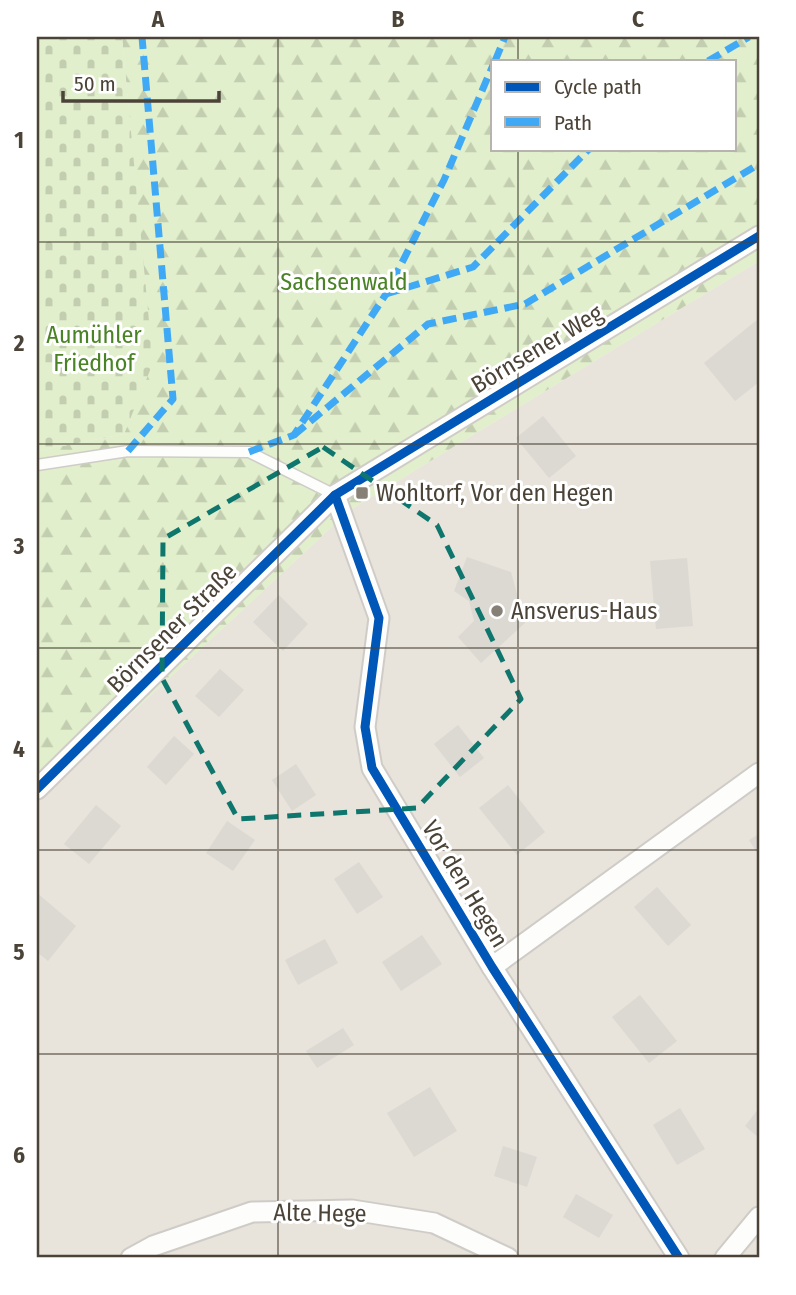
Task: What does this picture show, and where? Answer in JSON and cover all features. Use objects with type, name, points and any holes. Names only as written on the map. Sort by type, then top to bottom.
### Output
[{"type":"street","name":"Börnsener Weg","points":[[335,495],[759,236]]},
{"type":"street","name":"Börnsener Straße","points":[[37,789],[335,495]]},
{"type":"street","name":"Vor den Hegen","points":[[335,495],[379,618],[365,727],[372,768],[492,967],[679,1258]]},
{"type":"street","name":"Vor den Hegen","points":[[492,967],[759,773]]},
{"type":"street","name":"Alte Hege","points":[[131,1258],[153,1246],[252,1212],[352,1210],[434,1223],[508,1258]]},
{"type":"street","points":[[725,1258],[759,1217]]},
{"type":"lane","points":[[37,465],[128,451],[249,452],[335,495]]},
{"type":"highlighted area","points":[[323,447],[437,525],[521,699],[417,808],[238,819],[162,678],[163,539]]},
{"type":"shaded area","points":[[759,261],[759,1258],[37,1258],[37,801],[350,510]]},
{"type":"green space","name":"Aumühler Friedhof","points":[[37,37],[122,37],[153,363],[124,434],[37,451]]},
{"type":"green space","name":"Sachsenwald","points":[[122,37],[759,37],[759,261],[350,510],[37,801],[37,451],[124,434],[152,363]]},
{"type":"building","points":[[758,319],[759,382],[735,401],[704,363]]},
{"type":"building","points":[[543,416],[576,456],[549,478],[516,438]]},
{"type":"building","name":"Ansverus-Haus","points":[[467,557],[511,572],[525,623],[481,663],[458,637],[474,621],[469,601],[454,591]]},
{"type":"building","points":[[687,558],[693,626],[656,629],[650,561]]},
{"type":"building","points":[[279,595],[308,624],[283,651],[253,622]]},
{"type":"building","points":[[220,669],[244,690],[219,717],[195,696]]},
{"type":"building","points":[[458,725],[484,758],[460,777],[434,744]]},
{"type":"building","points":[[174,736],[194,754],[166,785],[147,767]]},
{"type":"building","points":[[296,764],[316,795],[292,811],[272,780]]},
{"type":"building","points":[[508,785],[545,832],[517,855],[479,808]]},
{"type":"building","points":[[96,805],[121,826],[89,864],[64,844]]},
{"type":"building","points":[[227,821],[255,840],[233,871],[206,853]]},
{"type":"building","points":[[759,834],[759,856],[749,840]]},
{"type":"building","points":[[359,862],[383,897],[357,914],[334,879]]},
{"type":"building","points":[[657,887],[691,925],[668,946],[634,907]]},
{"type":"building","points":[[37,893],[76,926],[48,961],[37,952]]},
{"type":"building","points":[[422,935],[442,964],[401,991],[382,962]]},
{"type":"building","points":[[325,939],[338,963],[298,985],[285,960]]},
{"type":"building","points":[[640,995],[677,1041],[649,1063],[612,1017]]},
{"type":"building","points":[[343,1028],[354,1045],[317,1068],[306,1051]]},
{"type":"building","points":[[430,1087],[457,1131],[414,1157],[387,1113]]},
{"type":"building","points":[[680,1108],[705,1149],[677,1165],[653,1125]]},
{"type":"building","points":[[759,1108],[759,1138],[745,1126]]},
{"type":"building","points":[[503,1146],[537,1157],[527,1187],[494,1176]]},
{"type":"building","points":[[576,1194],[613,1215],[599,1238],[563,1217]]},
{"type":"marked path","points":[[128,451],[173,399],[142,37]]},
{"type":"marked path","points":[[495,60],[505,37]]},
{"type":"marked path","points":[[710,60],[749,37]]},
{"type":"marked path","points":[[249,452],[294,435],[386,294],[444,180],[491,70]]},
{"type":"marked path","points":[[386,294],[473,267],[588,150]]},
{"type":"marked path","points":[[294,435],[428,324],[525,304],[759,164]]},
{"type":"cycle path","points":[[37,789],[335,495],[759,236]]},
{"type":"cycle path","points":[[335,495],[379,618],[365,727],[372,768],[492,967],[679,1258]]},
{"type":"place","name":"Wohltorf, Vor den Hegen","points":[[362,493]]},
{"type":"place","name":"Ansverus-Haus","points":[[497,611]]}]
